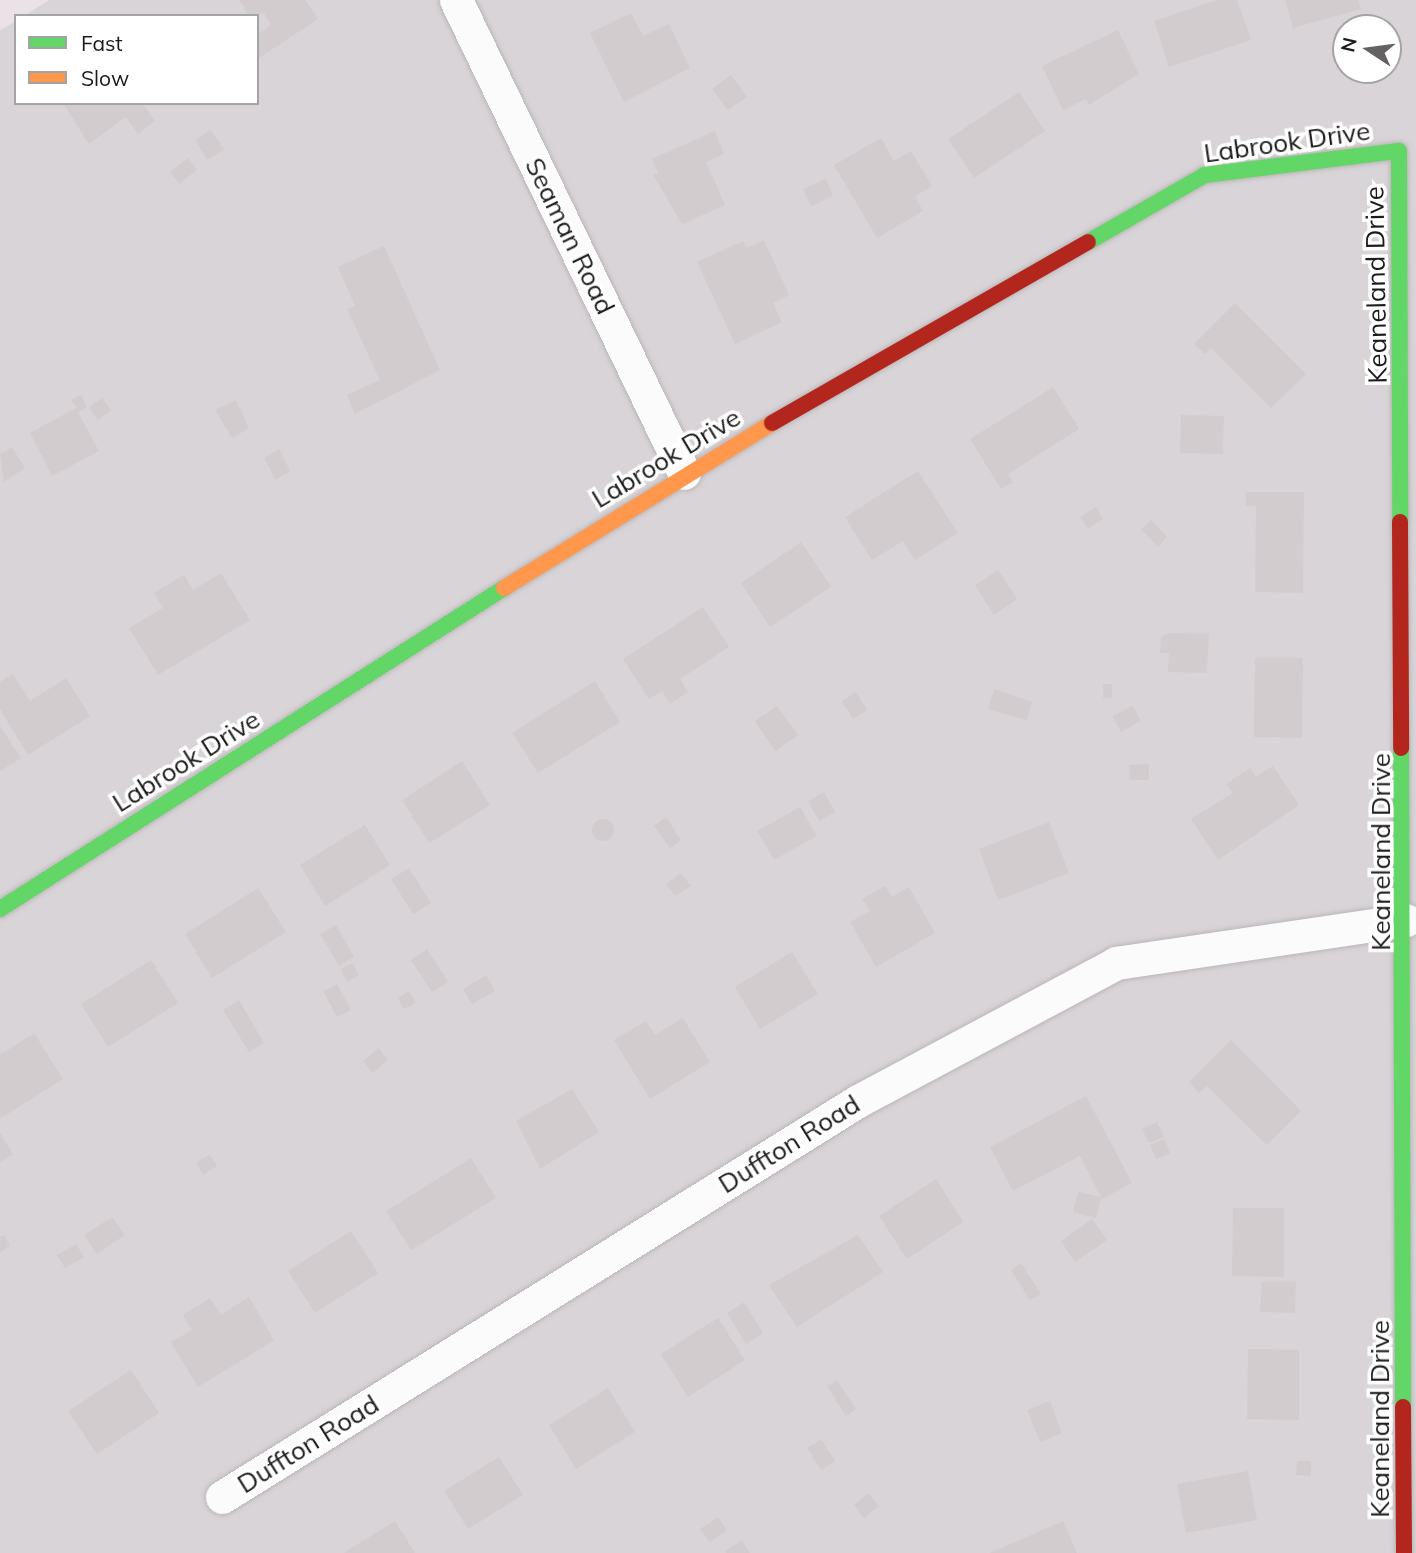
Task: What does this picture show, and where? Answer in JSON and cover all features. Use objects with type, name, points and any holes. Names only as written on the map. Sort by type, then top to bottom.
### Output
[{"type":"street","name":"Seaman Road","points":[[456,0],[684,473]]},
{"type":"street","name":"Labrook Drive","points":[[0,909],[684,473],[1205,175],[1399,151]]},
{"type":"street","name":"Keaneland Drive","points":[[1399,151],[1406,920],[1404,1553]]},
{"type":"street","name":"Duffton Road","points":[[222,1497],[858,1101],[1116,963],[1406,920]]},
{"type":"shaded area","points":[[49,0],[1416,0],[1416,1553],[0,1553],[0,30],[14,22],[14,105],[259,105],[259,14],[27,14]]},
{"type":"building","points":[[239,0],[305,0],[318,19],[259,58],[259,34],[271,25],[264,13],[248,14]]},
{"type":"building","points":[[1217,0],[1237,0],[1251,40],[1169,67],[1154,21]]},
{"type":"building","points":[[1285,0],[1358,0],[1361,9],[1332,14],[1332,17],[1293,28]]},
{"type":"building","points":[[631,13],[643,36],[669,24],[690,68],[624,102],[590,33]]},
{"type":"building","points":[[1118,30],[1139,74],[1089,105],[1086,99],[1063,110],[1042,66]]},
{"type":"building","points":[[731,75],[747,97],[728,110],[712,89]]},
{"type":"building","points":[[1019,92],[1045,131],[974,178],[948,139]]},
{"type":"building","points":[[64,105],[143,105],[155,121],[138,134],[126,117],[89,144]]},
{"type":"building","points":[[211,130],[224,150],[207,160],[195,140]]},
{"type":"building","points":[[715,131],[724,154],[706,162],[725,205],[682,224],[653,175],[658,173],[652,159]]},
{"type":"building","points":[[881,138],[894,161],[911,151],[932,186],[915,196],[923,211],[877,238],[834,165]]},
{"type":"building","points":[[188,158],[197,170],[179,184],[170,172]]},
{"type":"building","points":[[826,179],[833,196],[811,206],[803,189]]},
{"type":"building","points":[[764,240],[789,295],[773,303],[782,322],[735,344],[697,262],[743,241],[746,248]]},
{"type":"building","points":[[384,246],[440,370],[355,414],[347,395],[380,380],[347,309],[355,306],[338,267]]},
{"type":"building","points":[[1235,303],[1306,374],[1271,408],[1211,348],[1205,354],[1194,344]]},
{"type":"building","points":[[1053,387],[1079,429],[1008,474],[1013,482],[1001,489],[970,439]]},
{"type":"building","points":[[81,395],[87,407],[78,412],[99,451],[52,476],[30,433],[76,408],[71,400]]},
{"type":"building","points":[[102,398],[111,410],[98,420],[89,407]]},
{"type":"building","points":[[236,400],[249,428],[232,438],[215,410]]},
{"type":"building","points":[[1181,415],[1224,416],[1223,454],[1180,453]]},
{"type":"building","points":[[12,447],[25,468],[4,482],[0,454]]},
{"type":"building","points":[[279,449],[290,471],[276,480],[264,458]]},
{"type":"building","points":[[918,471],[958,533],[915,560],[903,541],[872,560],[845,517]]},
{"type":"building","points":[[1246,492],[1304,492],[1303,593],[1255,592],[1256,506],[1246,506]]},
{"type":"building","points":[[1096,507],[1103,519],[1088,529],[1080,517]]},
{"type":"building","points":[[1151,520],[1167,537],[1158,547],[1141,529]]},
{"type":"building","points":[[801,542],[831,587],[770,627],[741,583]]},
{"type":"building","points":[[998,570],[1017,599],[994,615],[975,585]]},
{"type":"building","points":[[221,573],[250,620],[158,675],[129,628],[163,608],[154,593],[184,575],[193,590]]},
{"type":"building","points":[[703,607],[729,647],[680,679],[688,692],[670,704],[662,691],[649,699],[623,659]]},
{"type":"building","points":[[1169,633],[1209,634],[1207,673],[1168,672],[1169,653],[1160,653],[1161,637]]},
{"type":"building","points":[[1255,658],[1303,658],[1302,738],[1254,737]]},
{"type":"building","points":[[13,674],[30,701],[66,678],[90,716],[28,755],[0,709],[0,682]]},
{"type":"building","points":[[595,681],[620,722],[538,773],[512,733]]},
{"type":"building","points":[[1103,684],[1112,684],[1112,698],[1103,698]]},
{"type":"building","points":[[994,689],[1032,702],[1027,720],[988,709]]},
{"type":"building","points":[[856,692],[867,710],[853,719],[842,701]]},
{"type":"building","points":[[777,706],[798,735],[775,751],[755,721]]},
{"type":"building","points":[[1133,706],[1141,721],[1121,732],[1112,716]]},
{"type":"building","points":[[0,726],[21,758],[0,771]]},
{"type":"building","points":[[462,761],[490,805],[429,843],[402,800]]},
{"type":"building","points":[[1149,764],[1149,780],[1130,780],[1129,765]]},
{"type":"building","points":[[1273,766],[1299,805],[1218,860],[1191,819],[1233,793],[1226,784],[1250,768],[1256,777]]},
{"type":"building","points":[[824,792],[835,812],[819,821],[808,801]]},
{"type":"building","points":[[800,807],[817,836],[774,860],[757,831]]},
{"type":"building","points":[[666,817],[681,840],[670,848],[654,826]]},
{"type":"building","points":[[603,819],[611,822],[614,830],[611,838],[603,841],[595,838],[592,830],[595,822]]},
{"type":"building","points":[[1049,822],[1069,873],[998,900],[979,849]]},
{"type":"building","points":[[365,825],[390,865],[325,906],[300,865]]},
{"type":"building","points":[[409,868],[431,903],[413,914],[391,879]]},
{"type":"building","points":[[681,873],[691,886],[675,896],[666,884]]},
{"type":"building","points":[[885,886],[892,897],[909,887],[935,933],[876,967],[850,922],[870,911],[862,899]]},
{"type":"building","points":[[258,888],[286,932],[212,978],[185,934]]},
{"type":"building","points":[[336,925],[354,957],[339,966],[320,934]]},
{"type":"building","points":[[427,949],[448,982],[432,992],[411,960]]},
{"type":"building","points":[[792,952],[818,994],[760,1029],[735,987]]},
{"type":"building","points":[[151,960],[178,1003],[108,1047],[81,1004]]},
{"type":"building","points":[[352,963],[359,975],[347,982],[341,969]]},
{"type":"building","points":[[486,975],[495,991],[472,1004],[463,989]]},
{"type":"building","points":[[337,984],[351,1010],[337,1017],[323,991]]},
{"type":"building","points":[[409,991],[416,1003],[404,1009],[398,998]]},
{"type":"building","points":[[239,1000],[264,1043],[249,1052],[223,1010]]},
{"type":"building","points":[[683,1018],[710,1062],[650,1099],[614,1040],[646,1021],[655,1035]]},
{"type":"building","points":[[34,1033],[63,1079],[0,1119],[0,1055]]},
{"type":"building","points":[[1231,1040],[1301,1111],[1267,1145],[1207,1086],[1199,1093],[1189,1082]]},
{"type":"building","points":[[379,1048],[388,1060],[372,1073],[363,1061]]},
{"type":"building","points":[[572,1089],[599,1132],[540,1169],[516,1121]]},
{"type":"building","points":[[1086,1096],[1132,1183],[1102,1199],[1080,1156],[1013,1191],[990,1147]]},
{"type":"building","points":[[1157,1122],[1164,1137],[1149,1143],[1142,1129]]},
{"type":"building","points":[[0,1133],[13,1154],[0,1162]]},
{"type":"building","points":[[1164,1139],[1170,1153],[1156,1159],[1150,1145]]},
{"type":"building","points":[[210,1155],[217,1166],[203,1175],[196,1162]]},
{"type":"building","points":[[471,1158],[496,1198],[411,1250],[386,1211]]},
{"type":"building","points":[[936,1179],[963,1222],[907,1259],[879,1216]]},
{"type":"building","points":[[1078,1192],[1101,1197],[1096,1218],[1073,1212]]},
{"type":"building","points":[[1233,1208],[1284,1208],[1284,1277],[1232,1276]]},
{"type":"building","points":[[112,1217],[125,1235],[97,1254],[84,1235]]},
{"type":"building","points":[[1092,1219],[1107,1240],[1075,1262],[1061,1241]]},
{"type":"building","points":[[351,1231],[378,1273],[315,1313],[288,1271]]},
{"type":"building","points":[[4,1235],[10,1246],[0,1252],[0,1237]]},
{"type":"building","points":[[858,1235],[883,1272],[797,1327],[769,1285]]},
{"type":"building","points":[[76,1244],[84,1257],[65,1268],[57,1255]]},
{"type":"building","points":[[1021,1263],[1041,1294],[1030,1300],[1011,1270]]},
{"type":"building","points":[[1262,1282],[1296,1282],[1295,1313],[1260,1312]]},
{"type":"building","points":[[249,1297],[274,1340],[198,1387],[171,1342],[192,1330],[183,1315],[210,1298],[221,1315]]},
{"type":"building","points":[[744,1302],[763,1333],[746,1344],[727,1313]]},
{"type":"building","points":[[718,1318],[745,1360],[688,1397],[661,1354]]},
{"type":"building","points":[[1248,1349],[1299,1350],[1299,1420],[1247,1419]]},
{"type":"building","points":[[131,1370],[159,1413],[97,1454],[68,1411]]},
{"type":"building","points":[[837,1380],[856,1409],[846,1416],[827,1386]]},
{"type":"building","points":[[608,1388],[635,1432],[576,1469],[549,1425]]},
{"type":"building","points":[[1050,1401],[1062,1433],[1040,1442],[1027,1410]]},
{"type":"building","points":[[821,1439],[835,1461],[821,1470],[807,1448]]},
{"type":"building","points":[[499,1457],[523,1495],[468,1529],[444,1491]]},
{"type":"building","points":[[1297,1461],[1311,1461],[1311,1476],[1296,1475]]},
{"type":"building","points":[[1248,1471],[1257,1520],[1186,1533],[1177,1484]]},
{"type":"building","points":[[869,1493],[878,1507],[864,1518],[854,1504]]},
{"type":"building","points":[[718,1517],[727,1530],[710,1542],[700,1529]]},
{"type":"building","points":[[395,1521],[415,1553],[344,1553]]},
{"type":"building","points":[[1063,1521],[1077,1553],[990,1553]]},
{"type":"building","points":[[742,1540],[750,1553],[726,1553],[725,1551]]},
{"type":"traffic: fast","points":[[1088,242],[1205,175],[1399,151],[1400,522]]},
{"type":"traffic: fast","points":[[0,909],[504,588]]},
{"type":"traffic: fast","points":[[1401,748],[1403,1407]]},
{"type":"traffic: slow","points":[[504,588],[772,423]]},
{"type":"traffic: jam","points":[[772,423],[1088,242]]},
{"type":"traffic: jam","points":[[1400,522],[1401,748]]},
{"type":"traffic: jam","points":[[1403,1407],[1404,1553]]}]
